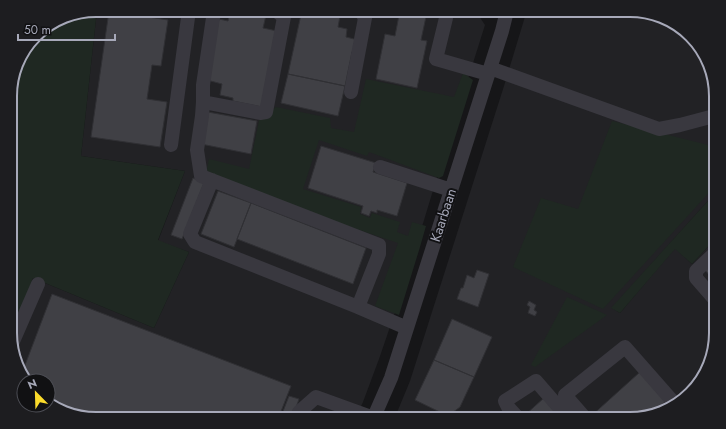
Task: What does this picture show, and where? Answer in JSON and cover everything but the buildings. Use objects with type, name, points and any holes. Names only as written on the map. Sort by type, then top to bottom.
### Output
[{"type":"street","points":[[171,145],[188,17]]},
{"type":"street","points":[[213,17],[203,85],[202,116],[197,150],[201,176],[379,245],[378,254],[358,307]]},
{"type":"street","points":[[203,102],[260,113],[266,112],[284,17]]},
{"type":"street","points":[[351,92],[365,17]]},
{"type":"street","name":"Kaarbaan","points":[[376,412],[407,328],[506,17]]},
{"type":"street","points":[[446,18],[436,59],[489,71],[659,129],[680,126],[709,117]]},
{"type":"street","points":[[380,168],[451,190]]},
{"type":"street","points":[[212,180],[190,234],[195,242],[407,328]]},
{"type":"street","points":[[709,259],[696,271],[696,278],[709,293]]},
{"type":"street","points":[[17,334],[38,284]]},
{"type":"street","points":[[580,412],[565,395],[625,347],[672,400]]},
{"type":"street","points":[[513,412],[505,401],[536,381],[563,412]]},
{"type":"street","points":[[299,412],[316,397],[357,412]]},
{"type":"shaded area","points":[[96,17],[480,17],[485,25],[404,286],[379,359],[358,412],[86,411],[66,406],[56,401],[56,373],[28,373],[20,353],[17,322],[33,278],[154,328],[189,252],[158,241],[185,171],[81,156]]},
{"type":"shaded area","points":[[96,17],[81,156],[185,171],[158,240],[189,252],[154,328],[33,278],[17,322],[17,96],[21,71],[30,52],[52,30],[76,20]]},
{"type":"shaded area","points":[[525,17],[630,17],[650,20],[660,23],[678,33],[693,48],[703,66],[709,91],[709,200],[612,308],[620,313],[675,248],[692,264],[709,246],[709,338],[706,353],[703,363],[693,381],[674,399],[665,404],[655,408],[635,412],[397,412],[410,381]]},
{"type":"shaded area","points":[[463,73],[473,80],[443,176],[439,178],[369,152],[367,156],[319,140],[303,189],[361,207],[360,214],[370,218],[372,213],[400,222],[397,232],[408,236],[412,222],[426,226],[399,315],[375,306],[398,243],[273,201],[206,174],[209,159],[249,169],[260,116],[276,107],[330,118],[331,128],[354,132],[366,79],[454,97]]},
{"type":"shaded area","points":[[612,121],[709,145],[709,193],[603,309],[513,267],[541,198],[578,209]]},
{"type":"shaded area","points":[[709,200],[709,246],[692,264],[675,249],[620,313],[611,308]]},
{"type":"shaded area","points":[[567,297],[607,315],[535,367],[531,365]]}]
